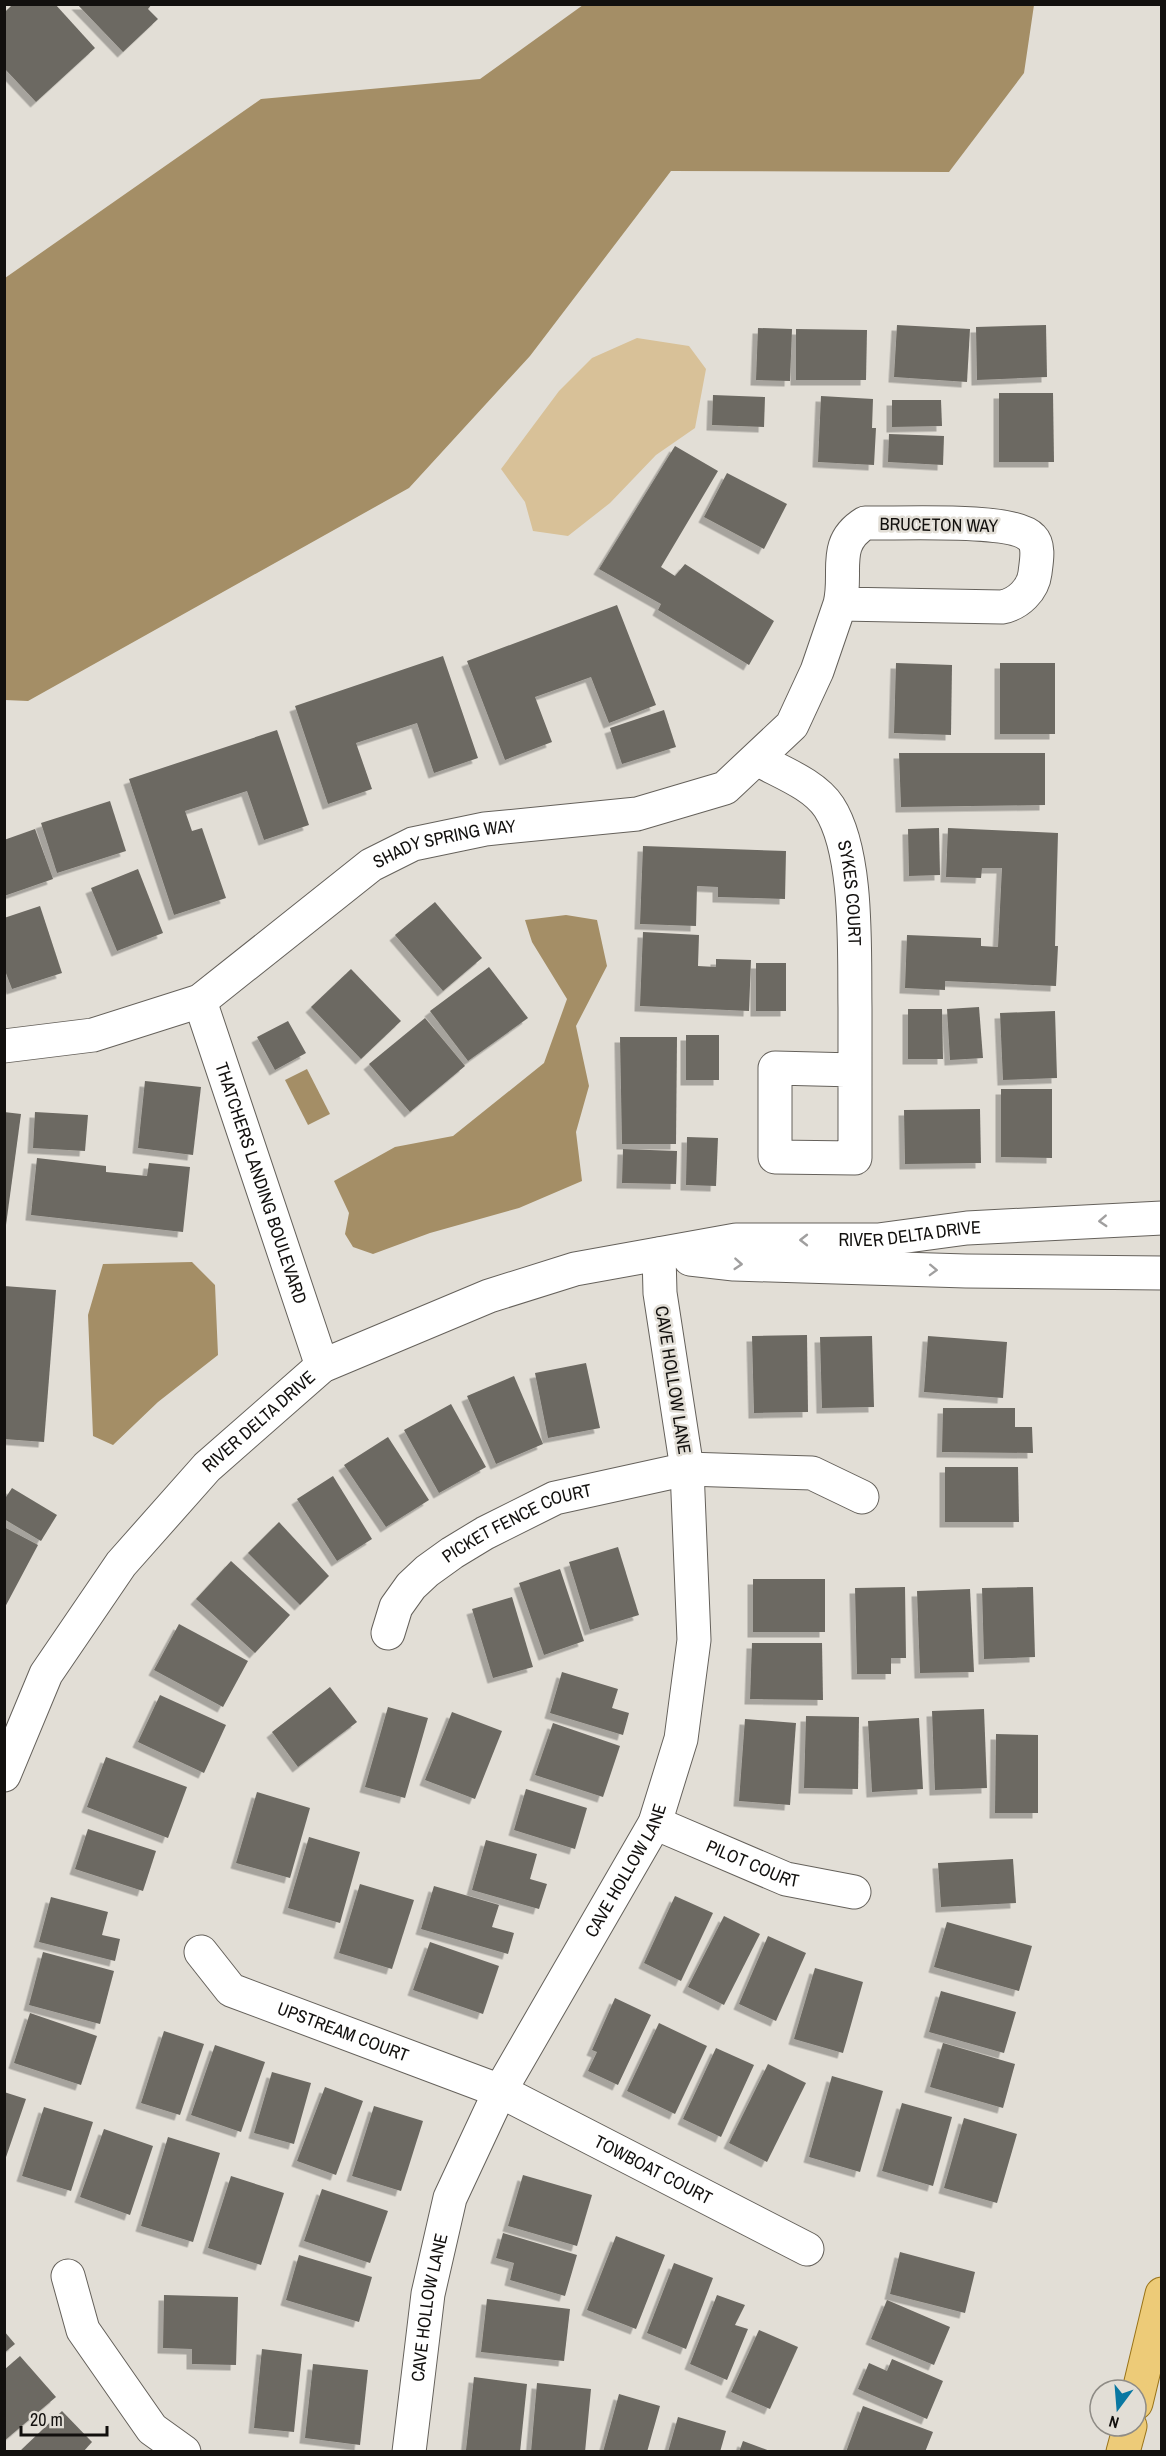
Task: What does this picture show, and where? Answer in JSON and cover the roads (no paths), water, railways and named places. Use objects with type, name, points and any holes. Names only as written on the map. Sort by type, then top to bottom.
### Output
[{"type":"main road","points":[[1142,2378],[1161,2294]]},
{"type":"street","name":"BRUCETON WAY","points":[[865,523],[999,525],[1027,534],[1034,539],[1036,547],[1034,578],[1028,590],[1011,605],[838,610],[843,590],[842,562],[845,543],[853,531],[865,523]]},
{"type":"street","name":"SHADY SPRING WAY","points":[[4,1046],[93,1035],[200,1001],[371,865],[413,844],[485,829],[637,814],[725,789],[792,725],[817,671],[838,610]]},
{"type":"street","name":"SYKES COURT","points":[[757,759],[809,788],[828,806],[839,830],[854,912],[855,1070]]},
{"type":"street","name":"THATCHERS LANDING BOULEVARD","points":[[200,1001],[322,1366]]},
{"type":"street","name":"RIVER DELTA DRIVE","points":[[4,1775],[46,1674],[121,1564],[207,1467],[322,1366],[489,1296],[575,1269],[736,1240],[878,1240],[968,1228],[1161,1218]]},
{"type":"street","name":"RIVER DELTA DRIVE","points":[[659,1254],[734,1264],[966,1271],[1161,1273]]},
{"type":"street","name":"CAVE HOLLOW LANE","points":[[409,2451],[428,2294],[450,2198],[500,2091],[655,1823],[681,1739],[694,1640],[687,1469],[660,1293],[659,1254]]},
{"type":"street","name":"PICKET FENCE COURT","points":[[388,1633],[396,1607],[411,1586],[452,1552],[555,1498],[687,1469],[812,1473],[862,1497]]},
{"type":"street","name":"PILOT COURT","points":[[655,1823],[786,1879],[855,1892]]},
{"type":"street","name":"UPSTREAM COURT","points":[[201,1952],[231,1990],[500,2091]]},
{"type":"street","name":"TOWBOAT COURT","points":[[500,2091],[807,2249]]},
{"type":"street","points":[[68,2276],[83,2330],[152,2429],[184,2451]]}]
